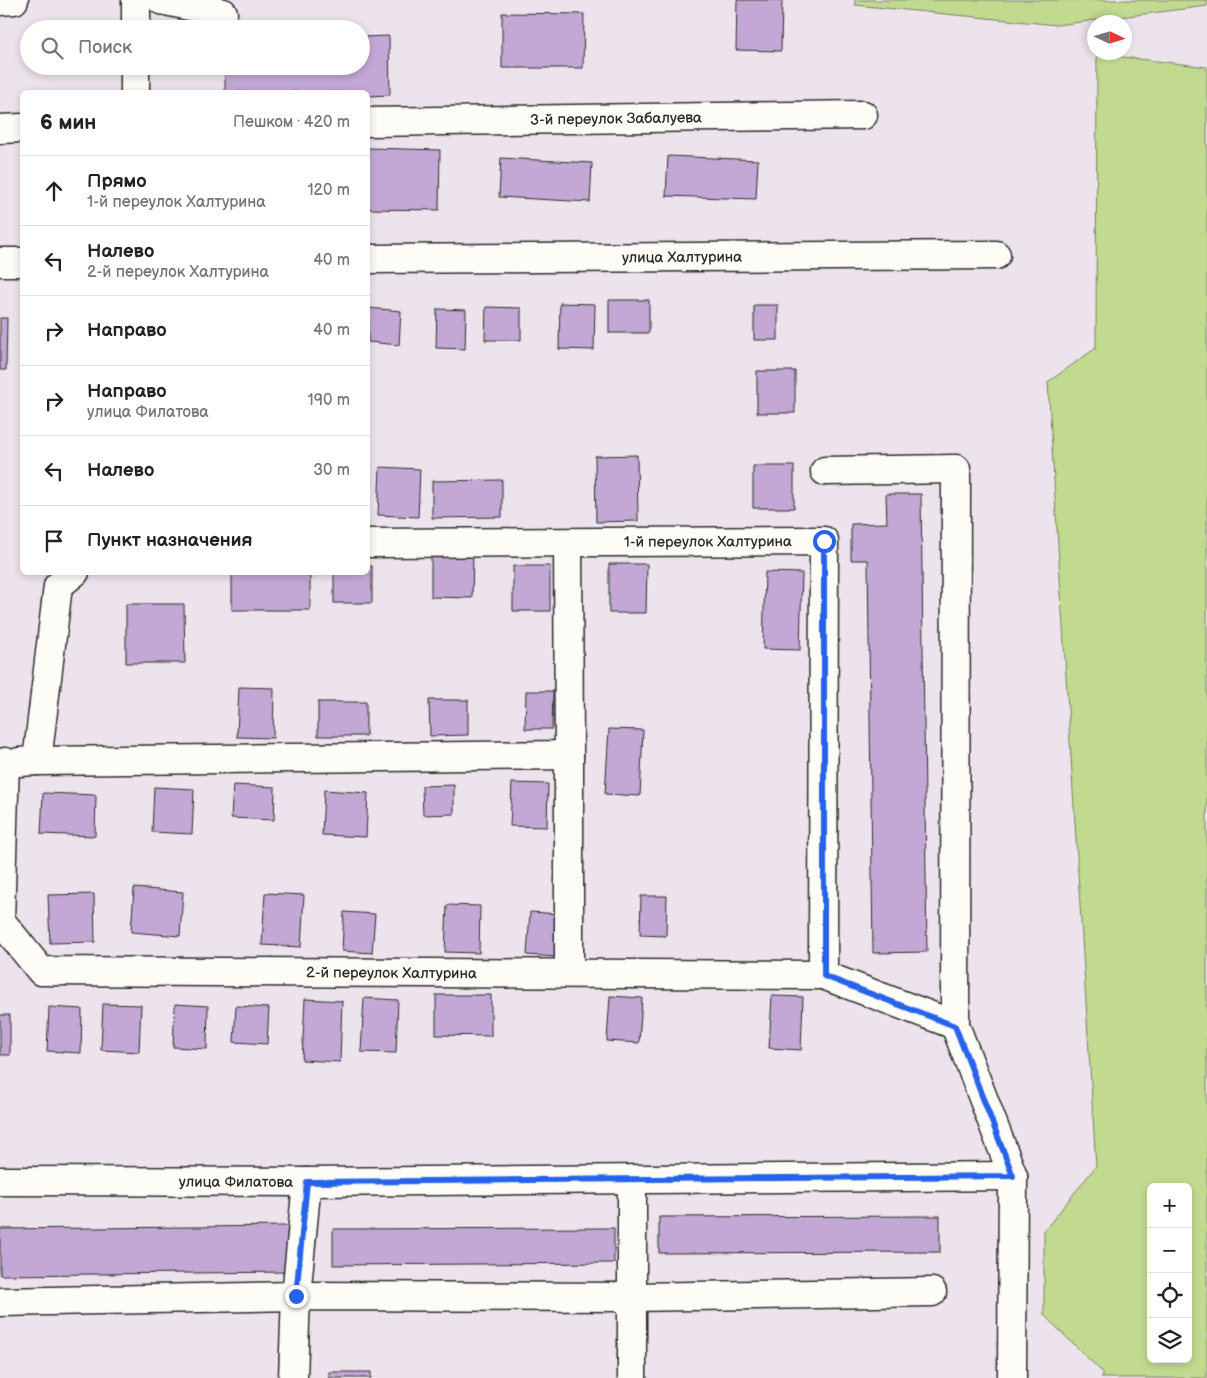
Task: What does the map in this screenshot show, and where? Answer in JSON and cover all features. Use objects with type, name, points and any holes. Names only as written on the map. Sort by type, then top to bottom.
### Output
[{"type":"street","points":[[0,1],[14,0]]},
{"type":"street","points":[[136,0],[136,20]]},
{"type":"street","points":[[161,0],[223,13]]},
{"type":"street","points":[[135,75],[135,90]]},
{"type":"street","name":"3-й переулок Забалуева","points":[[370,122],[864,115]]},
{"type":"street","points":[[0,129],[20,128]]},
{"type":"street","name":"улица Халтурина","points":[[370,259],[996,255]]},
{"type":"street","points":[[0,262],[20,262]]},
{"type":"street","points":[[825,471],[956,469],[955,1026],[1013,1176],[1012,1378]]},
{"type":"street","name":"1-й переулок Халтурина","points":[[370,543],[824,541],[824,976]]},
{"type":"street","points":[[568,543],[569,973]]},
{"type":"street","points":[[37,761],[58,586],[71,575]]},
{"type":"street","points":[[3,762],[569,755]]},
{"type":"street","name":"2-й переулок Халтурина","points":[[3,762],[0,920],[40,971],[824,976],[955,1026]]},
{"type":"street","name":"улица Филатова","points":[[0,1181],[307,1182],[1013,1176]]},
{"type":"street","points":[[632,1180],[632,1378]]},
{"type":"street","points":[[293,1378],[296,1296],[307,1182]]},
{"type":"street","points":[[0,1302],[296,1296],[632,1297],[932,1292]]},
{"type":"green space","points":[[855,0],[1207,0],[1207,6],[1132,16],[1087,15],[1087,21],[1057,25],[855,5]]},
{"type":"green space","points":[[1132,58],[1207,67],[1207,1378],[1102,1378],[1102,1372],[1044,1315],[1044,1231],[1096,1166],[1048,382],[1096,348],[1097,60],[1132,60]]},
{"type":"building","points":[[737,0],[782,0],[781,51],[736,50]]},
{"type":"building","points":[[502,13],[584,14],[583,68],[502,68]]},
{"type":"building","points":[[389,36],[390,95],[370,96],[370,90],[225,90],[225,75],[370,75],[370,37]]},
{"type":"building","points":[[370,148],[440,150],[439,210],[370,209]]},
{"type":"building","points":[[668,156],[758,160],[756,199],[666,196]]},
{"type":"building","points":[[501,158],[592,163],[590,202],[499,197]]},
{"type":"building","points":[[609,300],[649,300],[649,333],[609,333]]},
{"type":"building","points":[[560,303],[595,304],[594,350],[559,349]]},
{"type":"building","points":[[754,305],[778,305],[778,340],[754,340]]},
{"type":"building","points":[[486,307],[521,308],[521,340],[485,340]]},
{"type":"building","points":[[370,308],[401,311],[399,345],[370,342]]},
{"type":"building","points":[[437,309],[466,310],[465,349],[436,348]]},
{"type":"building","points":[[0,318],[7,318],[6,370],[0,370]]},
{"type":"building","points":[[757,371],[795,371],[795,413],[757,413]]},
{"type":"building","points":[[637,455],[638,521],[596,522],[595,456]]},
{"type":"building","points":[[753,466],[794,466],[794,508],[753,508]]},
{"type":"building","points":[[380,467],[420,469],[418,517],[378,515]]},
{"type":"building","points":[[502,480],[502,517],[432,518],[432,481]]},
{"type":"building","points":[[886,494],[921,494],[927,952],[873,953],[868,560],[851,560],[851,524],[887,523]]},
{"type":"building","points":[[431,555],[473,555],[472,598],[431,597]]},
{"type":"building","points":[[609,564],[647,564],[646,613],[609,613]]},
{"type":"building","points":[[370,566],[372,566],[372,603],[334,603],[334,575],[370,575]]},
{"type":"building","points":[[513,566],[550,566],[550,611],[513,611]]},
{"type":"building","points":[[765,572],[802,573],[800,650],[763,649]]},
{"type":"building","points":[[232,575],[310,575],[310,610],[232,610]]},
{"type":"building","points":[[126,604],[184,604],[185,663],[126,663]]},
{"type":"building","points":[[239,687],[274,688],[273,738],[237,737]]},
{"type":"building","points":[[526,691],[553,691],[552,729],[525,729]]},
{"type":"building","points":[[429,700],[468,700],[468,735],[430,736]]},
{"type":"building","points":[[318,702],[366,702],[366,736],[318,736]]},
{"type":"building","points":[[609,729],[643,730],[640,796],[605,794]]},
{"type":"building","points":[[512,783],[548,784],[547,827],[510,826]]},
{"type":"building","points":[[233,785],[275,787],[274,820],[231,818]]},
{"type":"building","points":[[454,785],[454,814],[423,815],[422,786]]},
{"type":"building","points":[[154,787],[194,789],[192,834],[152,832]]},
{"type":"building","points":[[324,790],[368,793],[366,837],[322,835]]},
{"type":"building","points":[[43,793],[96,795],[95,836],[41,834]]},
{"type":"building","points":[[134,888],[183,892],[180,936],[131,932]]},
{"type":"building","points":[[265,893],[304,895],[301,947],[262,945]]},
{"type":"building","points":[[94,894],[95,942],[50,943],[48,895]]},
{"type":"building","points":[[641,896],[667,896],[666,936],[640,935]]},
{"type":"building","points":[[447,905],[480,906],[479,953],[445,952]]},
{"type":"building","points":[[344,912],[375,914],[372,953],[342,951]]},
{"type":"building","points":[[530,912],[560,914],[557,957],[527,955]]},
{"type":"building","points":[[436,995],[491,995],[491,1036],[436,1035]]},
{"type":"building","points":[[610,996],[642,998],[639,1043],[607,1041]]},
{"type":"building","points":[[772,996],[803,997],[801,1050],[769,1048]]},
{"type":"building","points":[[364,998],[398,1000],[396,1053],[361,1052]]},
{"type":"building","points":[[305,999],[342,1001],[340,1062],[302,1060]]},
{"type":"building","points":[[103,1004],[141,1005],[139,1052],[101,1050]]},
{"type":"building","points":[[175,1004],[208,1006],[207,1049],[173,1047]]},
{"type":"building","points":[[236,1006],[269,1008],[267,1044],[234,1042]]},
{"type":"building","points":[[49,1007],[82,1009],[81,1053],[47,1051]]},
{"type":"building","points":[[0,1015],[10,1015],[10,1055],[0,1055]]},
{"type":"building","points":[[940,1216],[940,1252],[659,1253],[659,1217]]},
{"type":"building","points":[[288,1226],[288,1272],[0,1275],[0,1229]]},
{"type":"building","points":[[614,1228],[614,1263],[333,1265],[333,1229]]},
{"type":"building","points":[[329,1372],[371,1372],[371,1378],[329,1378]]},
{"type":"route","points":[[296,1296],[307,1182],[1013,1176],[955,1026],[824,976],[824,541]]}]
